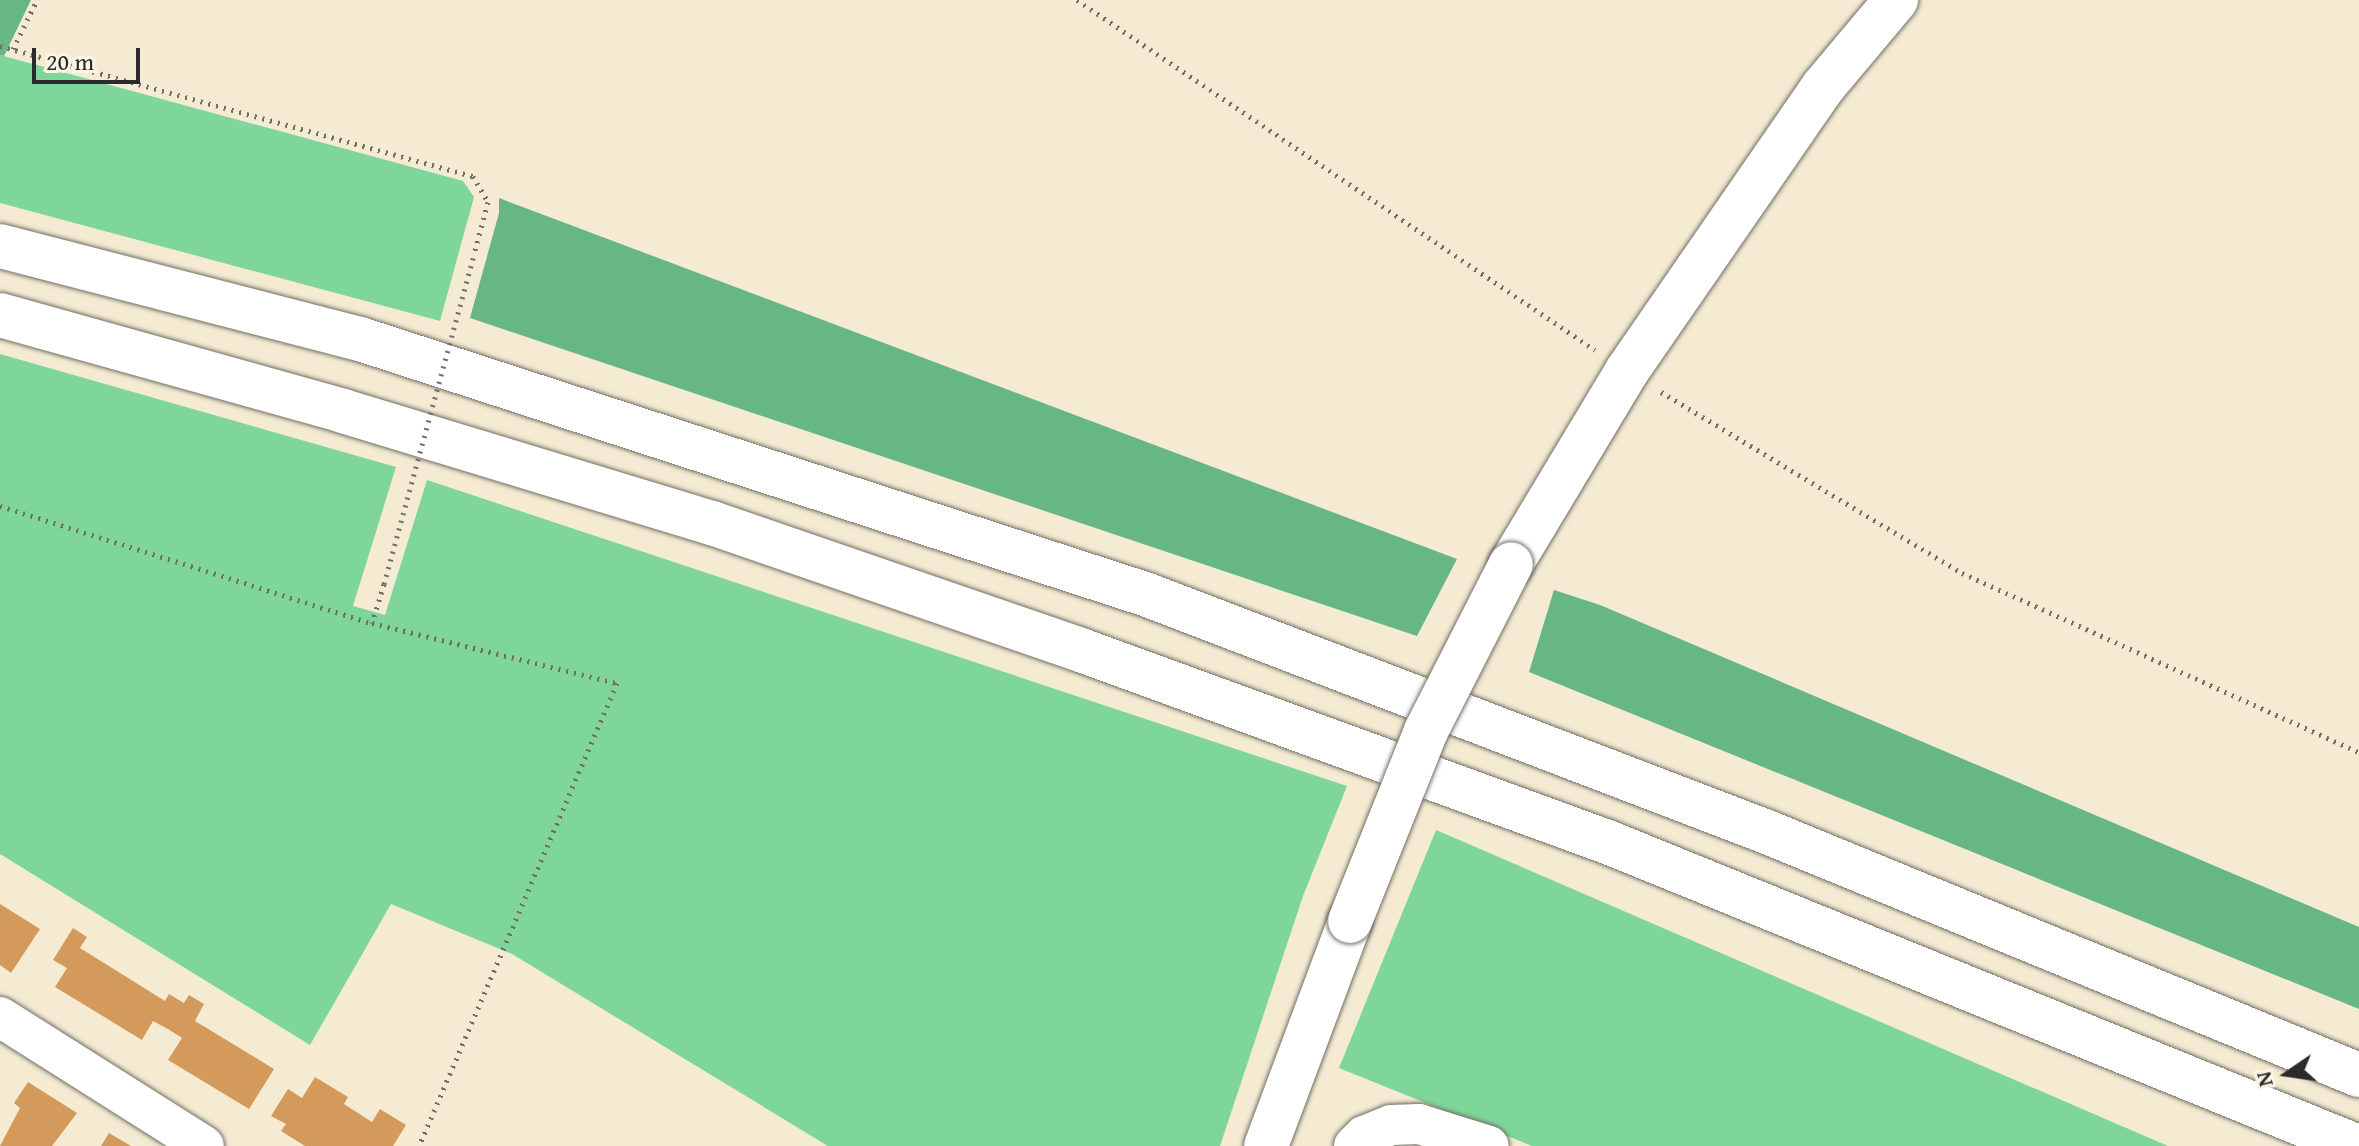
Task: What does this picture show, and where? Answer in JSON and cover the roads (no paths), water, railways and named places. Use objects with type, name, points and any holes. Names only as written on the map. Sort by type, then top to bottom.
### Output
[{"type":"main road","points":[[1273,1135],[1350,921],[1426,731],[1511,564],[1627,371],[1823,87],[1896,0]]},
{"type":"main road","points":[[0,246],[360,339],[1145,594],[1767,832],[2359,1075]]},
{"type":"main road","points":[[0,315],[343,411],[712,523],[1078,649],[1610,843],[2356,1146]]},
{"type":"street","points":[[0,1017],[204,1146]]},
{"type":"street","points":[[1354,1146],[1364,1136],[1391,1125],[1419,1124],[1489,1146]]}]
